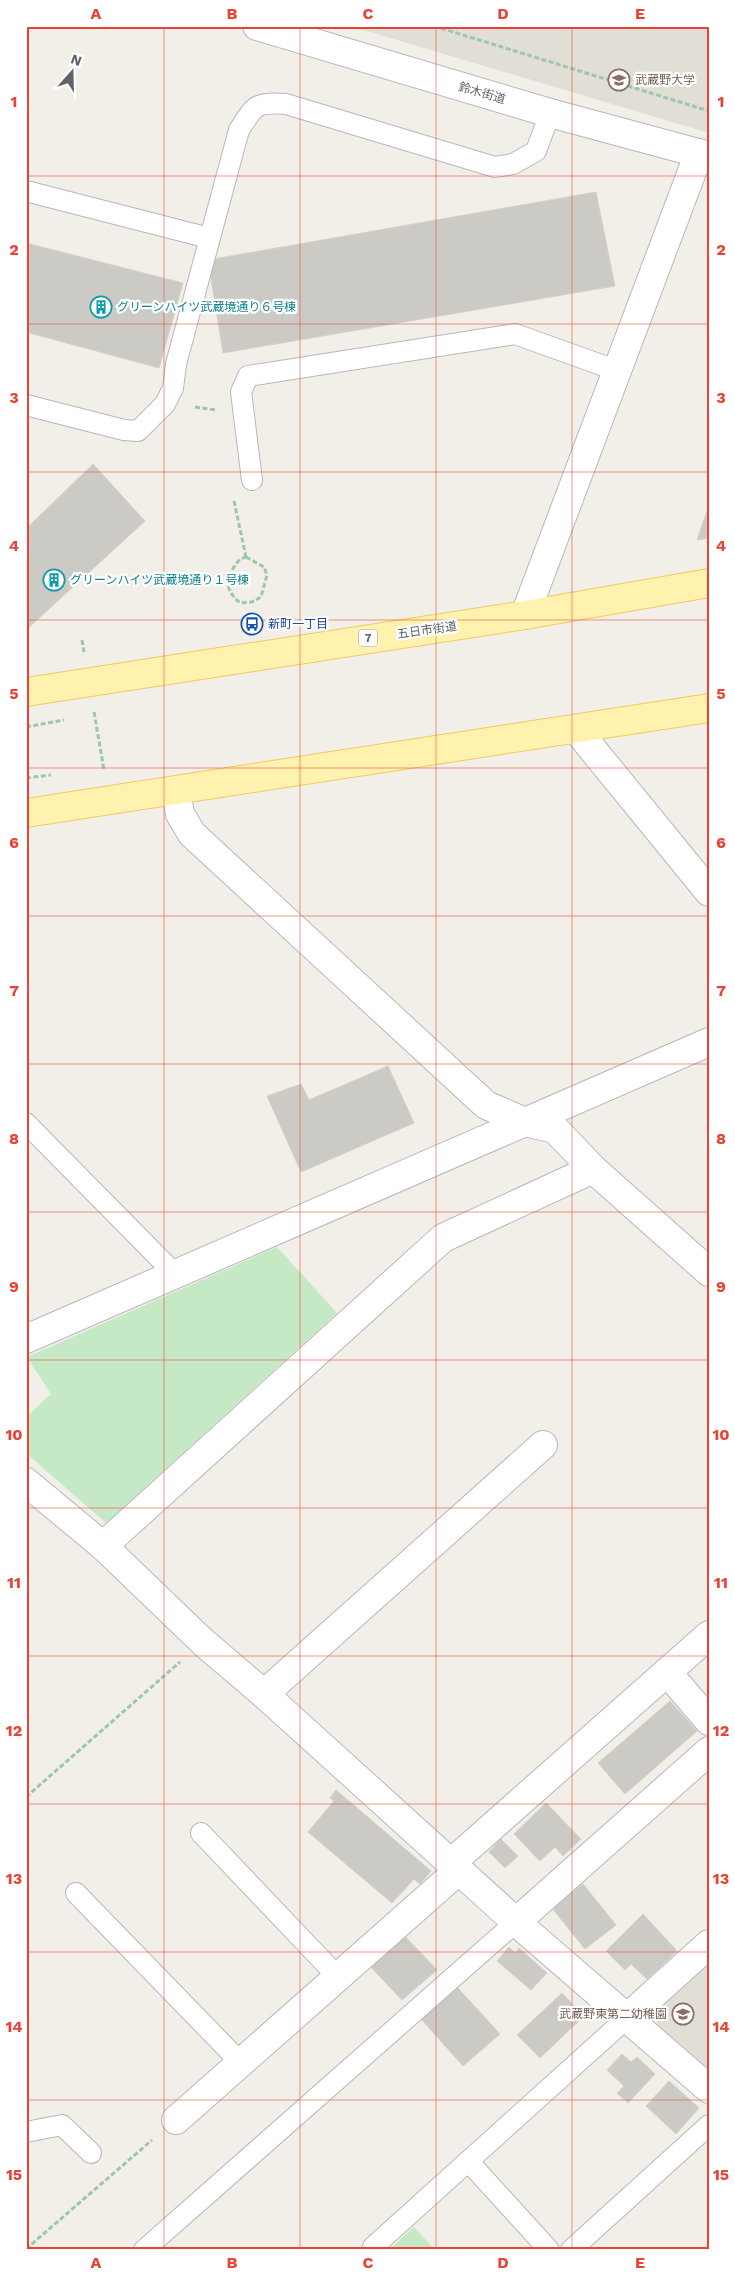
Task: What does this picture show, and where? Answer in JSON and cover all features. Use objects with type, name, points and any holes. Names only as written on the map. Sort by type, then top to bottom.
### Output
[{"type":"main road","name":"五日市街道","points":[[26,692],[525,615],[709,583]]},
{"type":"main road","points":[[26,813],[709,708]]},
{"type":"street","name":"鈴木街道","points":[[257,26],[550,113],[704,155]]},
{"type":"street","points":[[525,615],[618,371],[704,155]]},
{"type":"street","points":[[576,729],[709,892]]},
{"type":"street","points":[[176,791],[180,814],[192,834],[486,1105],[525,1122],[555,1130],[593,1169],[709,1272]]},
{"type":"street","points":[[26,1339],[174,1273],[709,1042]]},
{"type":"street","points":[[102,1546],[443,1238],[593,1169]]},
{"type":"street","points":[[264,1694],[543,1446]]},
{"type":"street","points":[[26,1482],[102,1546],[203,1642],[264,1694],[516,1922],[709,2089]]},
{"type":"street","points":[[176,2120],[338,1977],[455,1867],[709,1635]]},
{"type":"street","points":[[667,1672],[709,1721]]},
{"type":"street","points":[[516,1922],[709,1751]]},
{"type":"street","points":[[627,2018],[709,1944]]},
{"type":"lane","points":[[26,405],[138,432],[165,404],[173,388],[176,364],[208,238],[239,130],[253,108],[267,103],[286,104],[496,167],[513,164],[536,151],[550,113]]},
{"type":"lane","points":[[26,191],[208,238]]},
{"type":"lane","points":[[252,480],[241,392],[248,376],[515,334],[618,371]]},
{"type":"lane","points":[[26,1123],[174,1273]]},
{"type":"lane","points":[[201,1833],[338,1977]]},
{"type":"lane","points":[[76,1893],[241,2063]]},
{"type":"lane","points":[[144,2250],[516,1922]]},
{"type":"lane","points":[[374,2247],[627,2018]]},
{"type":"lane","points":[[26,2132],[62,2125],[91,2153]]},
{"type":"lane","points":[[571,2250],[709,2125]]},
{"type":"lane","points":[[468,2161],[549,2250]]},
{"type":"path","points":[[434,26],[709,111]]},
{"type":"path","points":[[246,557],[264,567],[267,575],[261,597],[252,602],[240,603],[231,595],[228,588],[228,576],[240,559],[246,557]]},
{"type":"path","points":[[85,717],[94,715],[103,768]]},
{"type":"path","points":[[26,727],[65,720]]},
{"type":"path","points":[[26,1797],[203,1642]]},
{"type":"path","points":[[26,2249],[176,2120]]},
{"type":"shaded area","name":"武蔵野大学","points":[[350,26],[709,26],[709,133]]},
{"type":"shaded area","name":"武蔵野東第二幼稚園","points":[[709,1957],[709,2070],[657,2025],[658,2002]]},
{"type":"green space","points":[[277,1247],[337,1313],[106,1523],[26,1453],[26,1417],[51,1394],[27,1357]]},
{"type":"green space","points":[[414,2227],[435,2250],[389,2250]]},
{"type":"building","points":[[596,192],[615,286],[223,353],[208,260]]},
{"type":"building","name":"グリーンハイツ武蔵境通り６号棟","points":[[26,243],[183,283],[159,368],[26,332]]},
{"type":"building","name":"グリーンハイツ武蔵境通り１号棟","points":[[93,464],[145,521],[26,630],[26,529]]},
{"type":"building","points":[[709,505],[709,538],[697,540]]},
{"type":"building","points":[[388,1066],[414,1123],[301,1172],[267,1096],[301,1084],[309,1100]]},
{"type":"building","points":[[670,1701],[697,1731],[625,1794],[598,1763]]},
{"type":"building","points":[[336,1790],[431,1871],[420,1884],[414,1879],[392,1903],[308,1832],[334,1801],[330,1798]]},
{"type":"building","points":[[546,1803],[581,1839],[563,1856],[555,1847],[540,1861],[514,1834]]},
{"type":"building","points":[[501,1839],[518,1856],[505,1868],[489,1852]]},
{"type":"building","points":[[583,1884],[616,1925],[585,1949],[552,1908]]},
{"type":"building","points":[[643,1914],[677,1951],[647,1979],[631,1964],[625,1970],[606,1951]]},
{"type":"building","points":[[399,1930],[437,1970],[402,2000],[365,1961]]},
{"type":"building","points":[[509,1947],[515,1953],[519,1948],[547,1973],[531,1990],[497,1961]]},
{"type":"building","points":[[457,1987],[500,2034],[463,2066],[421,2019]]},
{"type":"building","points":[[562,1993],[584,2016],[540,2058],[517,2035]]},
{"type":"building","points":[[622,2054],[631,2062],[637,2057],[655,2074],[628,2103],[617,2093],[624,2086],[607,2070]]},
{"type":"building","points":[[669,2081],[699,2108],[676,2134],[646,2106]]},
{"type":"place","name":"武蔵野大学","points":[[619,80]]},
{"type":"place","name":"グリーンハイツ武蔵境通り６号棟","points":[[101,307]]},
{"type":"place","name":"グリーンハイツ武蔵境通り１号棟","points":[[54,580]]},
{"type":"place","name":"新町一丁目","points":[[252,624]]},
{"type":"place","name":"武蔵野東第二幼稚園","points":[[683,2014]]}]
